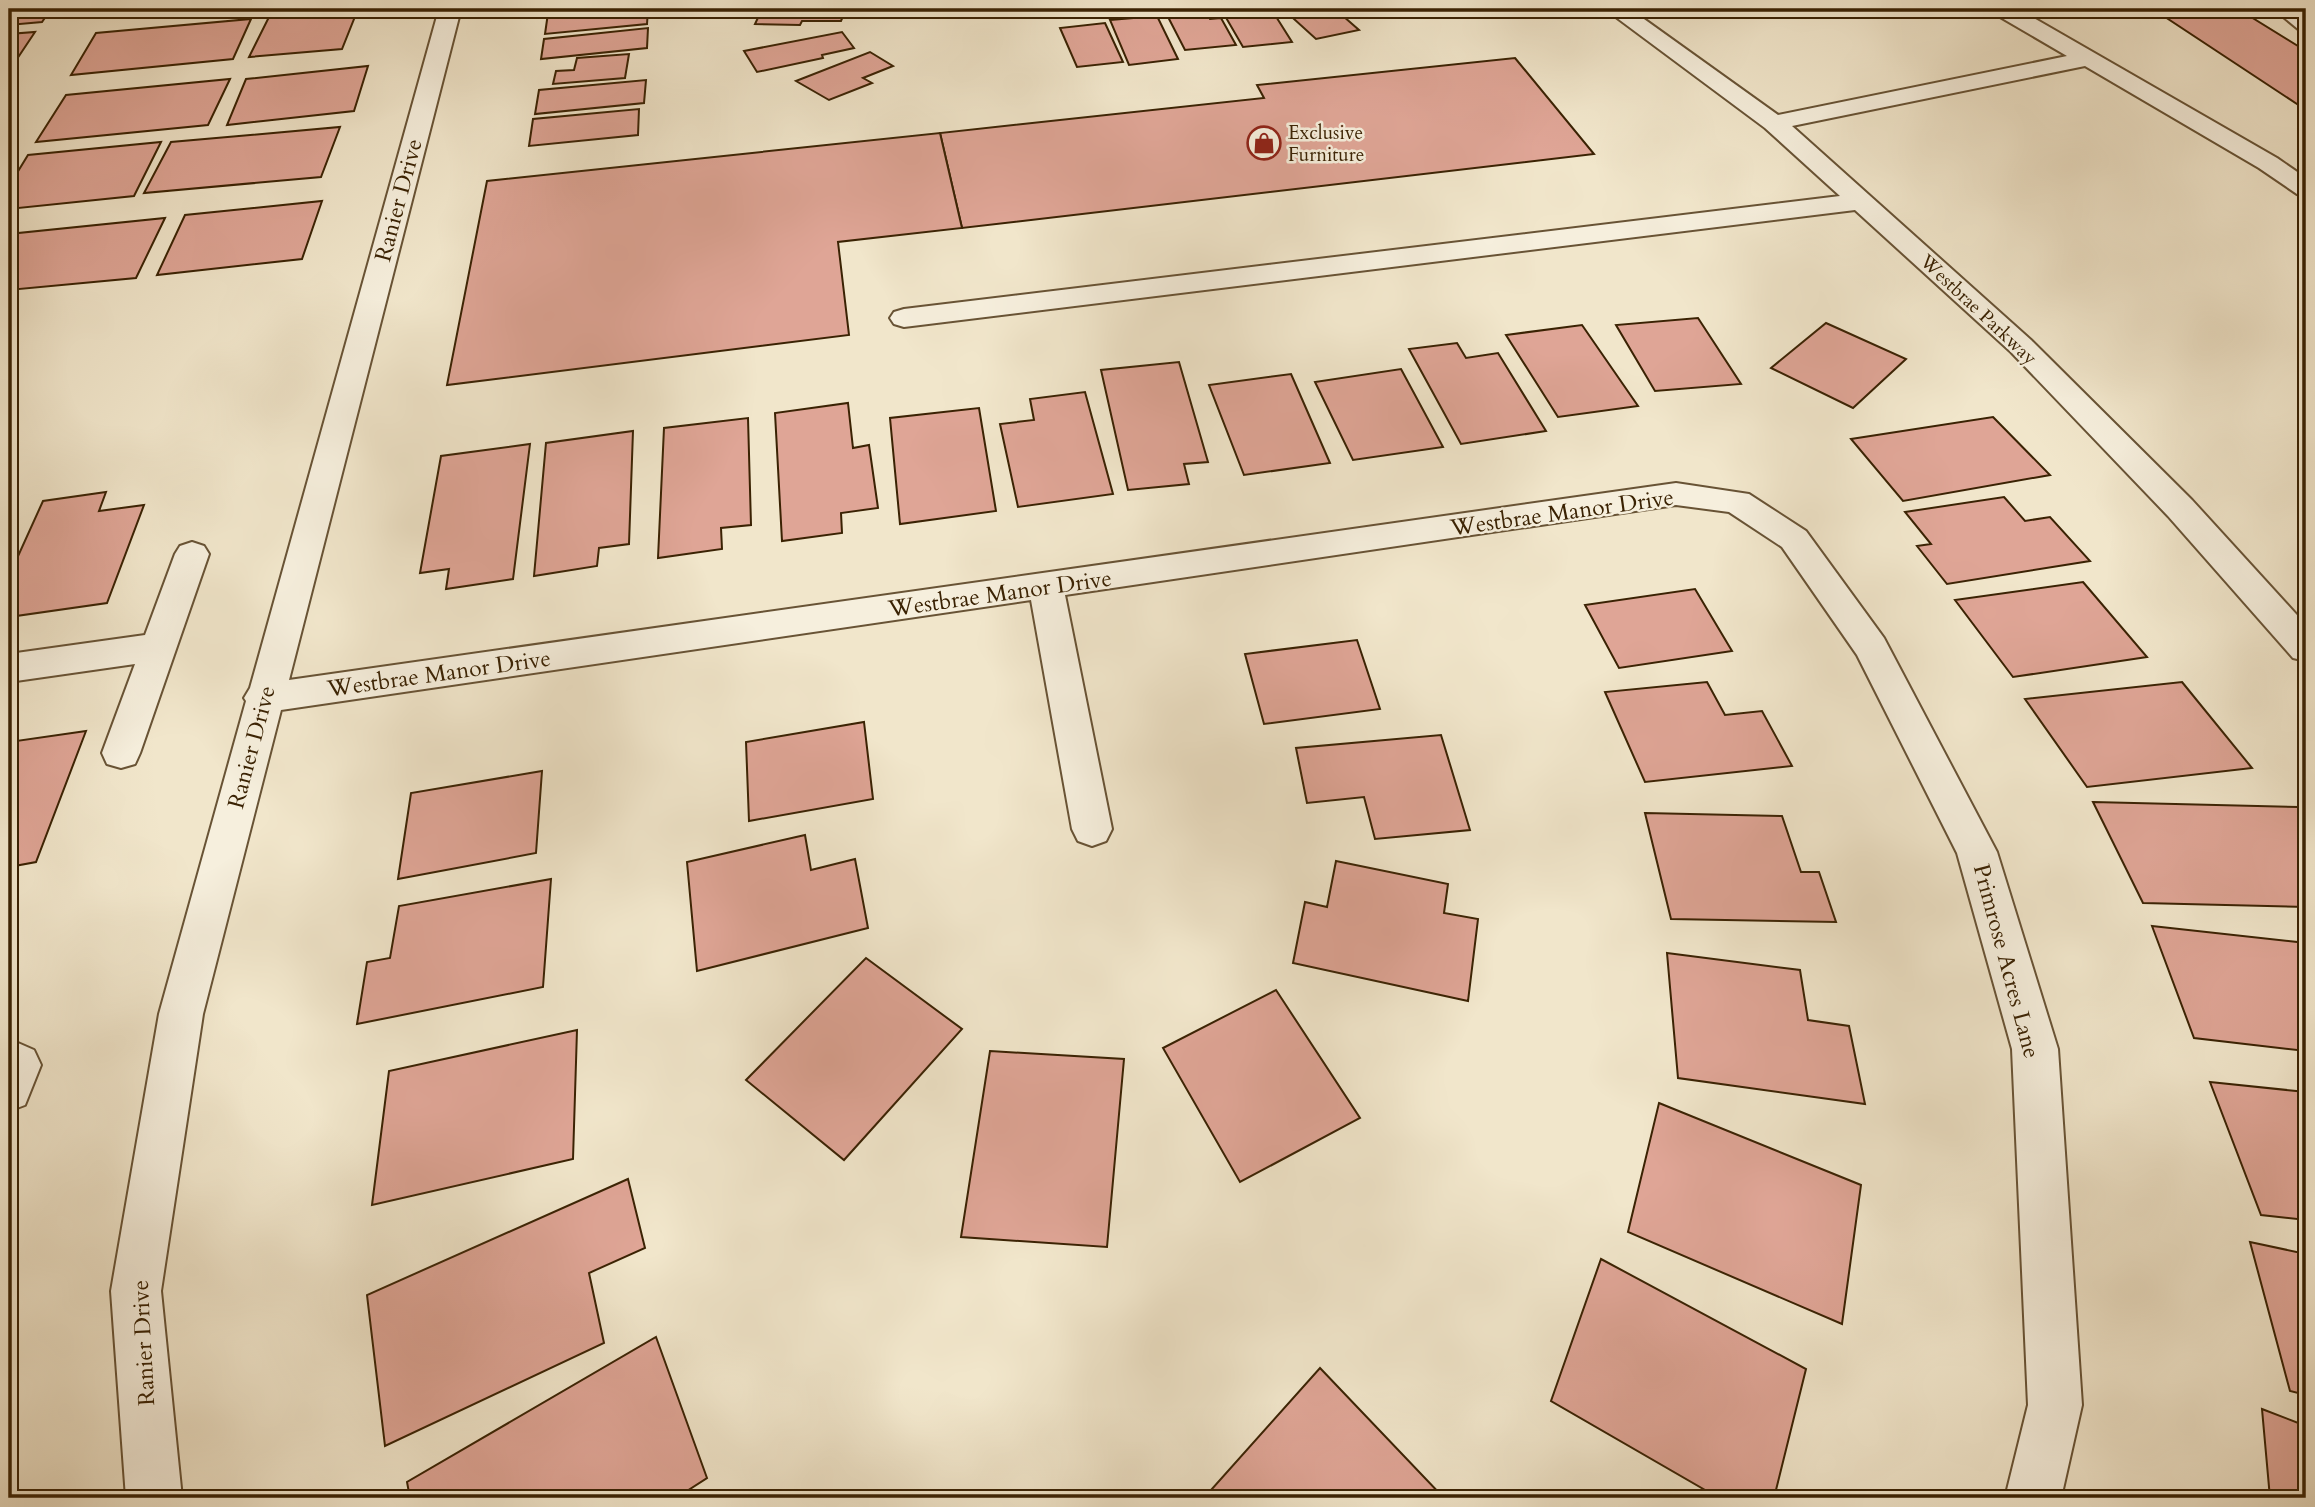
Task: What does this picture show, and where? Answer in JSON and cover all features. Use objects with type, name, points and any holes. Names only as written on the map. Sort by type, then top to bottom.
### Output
[{"type":"street","name":"Ranier Drive","points":[[154,1498],[136,1292],[181,1014],[450,9]]},
{"type":"street","name":"Westbrae Parkway","points":[[1616,9],[1774,123],[2021,346],[2180,508],[2306,648]]},
{"type":"street","points":[[2003,9],[2268,163],[2306,189]]},
{"type":"street","points":[[2306,14],[2292,15],[2306,24]]},
{"type":"street","points":[[1774,123],[2090,58]]},
{"type":"street","points":[[904,318],[1861,201]]},
{"type":"street","name":"Westbrae Manor Drive","points":[[264,698],[1675,494],[1737,502]]},
{"type":"street","name":"Primrose Acres Lane","points":[[1737,502],[1794,539],[1871,648],[1977,852],[2035,1049],[2055,1405],[2033,1498]]},
{"type":"street","points":[[121,752],[192,554]]},
{"type":"street","points":[[1046,586],[1092,829]]},
{"type":"street","points":[[9,668],[159,647]]},
{"type":"building","points":[[9,9],[51,9],[42,22],[9,25]]},
{"type":"building","points":[[273,9],[358,9],[342,49],[249,57]]},
{"type":"building","points":[[590,9],[648,9],[647,24],[545,34],[548,13]]},
{"type":"building","points":[[762,9],[846,9],[841,21],[802,21],[800,25],[755,24]]},
{"type":"building","points":[[1205,9],[1210,19],[1221,18],[1236,45],[1185,50],[1166,13]]},
{"type":"building","points":[[1221,9],[1260,9],[1264,16],[1275,15],[1292,42],[1243,47]]},
{"type":"building","points":[[1283,9],[1335,9],[1359,30],[1316,39]]},
{"type":"building","points":[[1354,9],[1403,9],[1367,18]]},
{"type":"building","points":[[2153,9],[2238,9],[2306,51],[2306,110]]},
{"type":"building","points":[[1157,16],[1178,59],[1129,65],[1110,20]]},
{"type":"building","points":[[251,19],[233,59],[71,75],[96,33]]},
{"type":"building","points":[[1105,23],[1123,62],[1077,67],[1060,28]]},
{"type":"building","points":[[648,28],[647,48],[541,59],[544,39]]},
{"type":"building","points":[[35,32],[9,71],[9,34]]},
{"type":"building","points":[[842,32],[854,48],[822,55],[823,58],[757,72],[744,51]]},
{"type":"building","points":[[870,52],[893,66],[863,78],[872,83],[829,100],[796,81]]},
{"type":"building","points":[[629,54],[625,78],[553,84],[556,71],[574,70],[577,58]]},
{"type":"building","name":"Exclusive Furniture","points":[[1515,58],[1594,154],[962,228],[940,133],[1264,98],[1257,85]]},
{"type":"building","points":[[368,66],[354,111],[227,125],[246,79]]},
{"type":"building","points":[[230,79],[208,125],[36,142],[66,95]]},
{"type":"building","points":[[646,80],[644,103],[535,114],[539,90]]},
{"type":"building","points":[[639,109],[638,135],[529,146],[533,119]]},
{"type":"building","points":[[340,127],[321,177],[144,193],[171,142]]},
{"type":"building","points":[[940,133],[962,228],[838,242],[849,335],[447,385],[487,181]]},
{"type":"building","points":[[161,142],[134,196],[9,209],[9,186],[28,155]]},
{"type":"building","points":[[322,201],[302,259],[157,275],[185,215]]},
{"type":"building","points":[[165,218],[136,278],[9,290],[9,234]]},
{"type":"building","points":[[1698,318],[1741,384],[1655,391],[1616,325]]},
{"type":"building","points":[[1826,323],[1906,359],[1853,408],[1771,368]]},
{"type":"building","points":[[1582,325],[1638,406],[1558,417],[1506,335]]},
{"type":"building","points":[[1457,343],[1466,358],[1498,353],[1546,431],[1461,444],[1409,349]]},
{"type":"building","points":[[1179,362],[1208,462],[1184,464],[1189,484],[1128,490],[1101,370]]},
{"type":"building","points":[[1401,369],[1443,447],[1353,460],[1315,382]]},
{"type":"building","points":[[1291,374],[1330,463],[1244,475],[1209,385]]},
{"type":"building","points":[[1085,392],[1113,494],[1018,507],[1000,424],[1034,420],[1030,399]]},
{"type":"building","points":[[848,403],[853,448],[869,445],[878,508],[841,513],[842,533],[782,541],[775,413]]},
{"type":"building","points":[[979,408],[996,511],[900,524],[890,418]]},
{"type":"building","points":[[1993,417],[2050,475],[1903,501],[1851,439]]},
{"type":"building","points":[[748,418],[751,525],[721,528],[722,549],[658,558],[664,428]]},
{"type":"building","points":[[633,431],[629,544],[599,548],[597,566],[534,576],[546,443]]},
{"type":"building","points":[[530,444],[513,579],[446,589],[449,569],[420,573],[441,456]]},
{"type":"building","points":[[106,492],[99,511],[144,505],[107,603],[9,617],[9,576],[43,501]]},
{"type":"building","points":[[2004,497],[2025,521],[2050,517],[2090,561],[1947,584],[1917,546],[1931,544],[1905,512]]},
{"type":"building","points":[[2083,582],[2147,657],[2013,677],[1955,600]]},
{"type":"building","points":[[1695,589],[1732,651],[1619,668],[1585,605]]},
{"type":"building","points":[[1357,640],[1380,709],[1264,724],[1245,654]]},
{"type":"building","points":[[1707,682],[1725,715],[1762,711],[1792,766],[1645,782],[1605,692]]},
{"type":"building","points":[[2182,682],[2252,768],[2087,787],[2025,699]]},
{"type":"building","points":[[864,722],[873,799],[749,821],[746,742]]},
{"type":"building","points":[[86,731],[36,862],[9,867],[9,742]]},
{"type":"building","points":[[1441,735],[1470,830],[1375,839],[1364,797],[1307,803],[1296,748]]},
{"type":"building","points":[[542,771],[536,853],[398,879],[411,793]]},
{"type":"building","points":[[2093,802],[2298,807],[2306,820],[2306,907],[2143,903]]},
{"type":"building","points":[[1645,813],[1782,816],[1801,872],[1819,872],[1836,922],[1671,919]]},
{"type":"building","points":[[805,835],[811,870],[855,859],[868,928],[697,971],[687,862]]},
{"type":"building","points":[[1336,861],[1448,884],[1444,913],[1478,919],[1468,1001],[1293,963],[1305,902],[1327,907]]},
{"type":"building","points":[[551,879],[543,987],[357,1024],[367,962],[390,958],[399,906]]},
{"type":"building","points":[[2152,926],[2306,943],[2306,1051],[2194,1038]]},
{"type":"building","points":[[1667,953],[1800,970],[1808,1020],[1849,1026],[1865,1104],[1678,1078]]},
{"type":"building","points":[[866,958],[962,1029],[844,1160],[746,1080]]},
{"type":"building","points":[[1276,990],[1360,1118],[1240,1182],[1163,1048]]},
{"type":"building","points":[[577,1030],[573,1159],[372,1205],[389,1071]]},
{"type":"building","points":[[990,1051],[1124,1059],[1107,1247],[961,1237]]},
{"type":"building","points":[[2210,1082],[2306,1092],[2306,1220],[2261,1215]]},
{"type":"building","points":[[1659,1103],[1861,1185],[1842,1324],[1628,1232]]},
{"type":"building","points":[[628,1179],[645,1248],[589,1273],[604,1343],[385,1446],[367,1295]]},
{"type":"building","points":[[2250,1242],[2306,1254],[2306,1395],[2290,1391]]},
{"type":"building","points":[[1601,1259],[1806,1369],[1774,1498],[1719,1498],[1551,1401]]},
{"type":"building","points":[[656,1337],[707,1478],[676,1498],[410,1498],[407,1482]]},
{"type":"building","points":[[1320,1368],[1444,1498],[1218,1498],[1211,1490]]},
{"type":"building","points":[[2262,1409],[2306,1426],[2306,1498],[2270,1498]]},
{"type":"place","name":"Exclusive Furniture","points":[[1264,143]]}]
